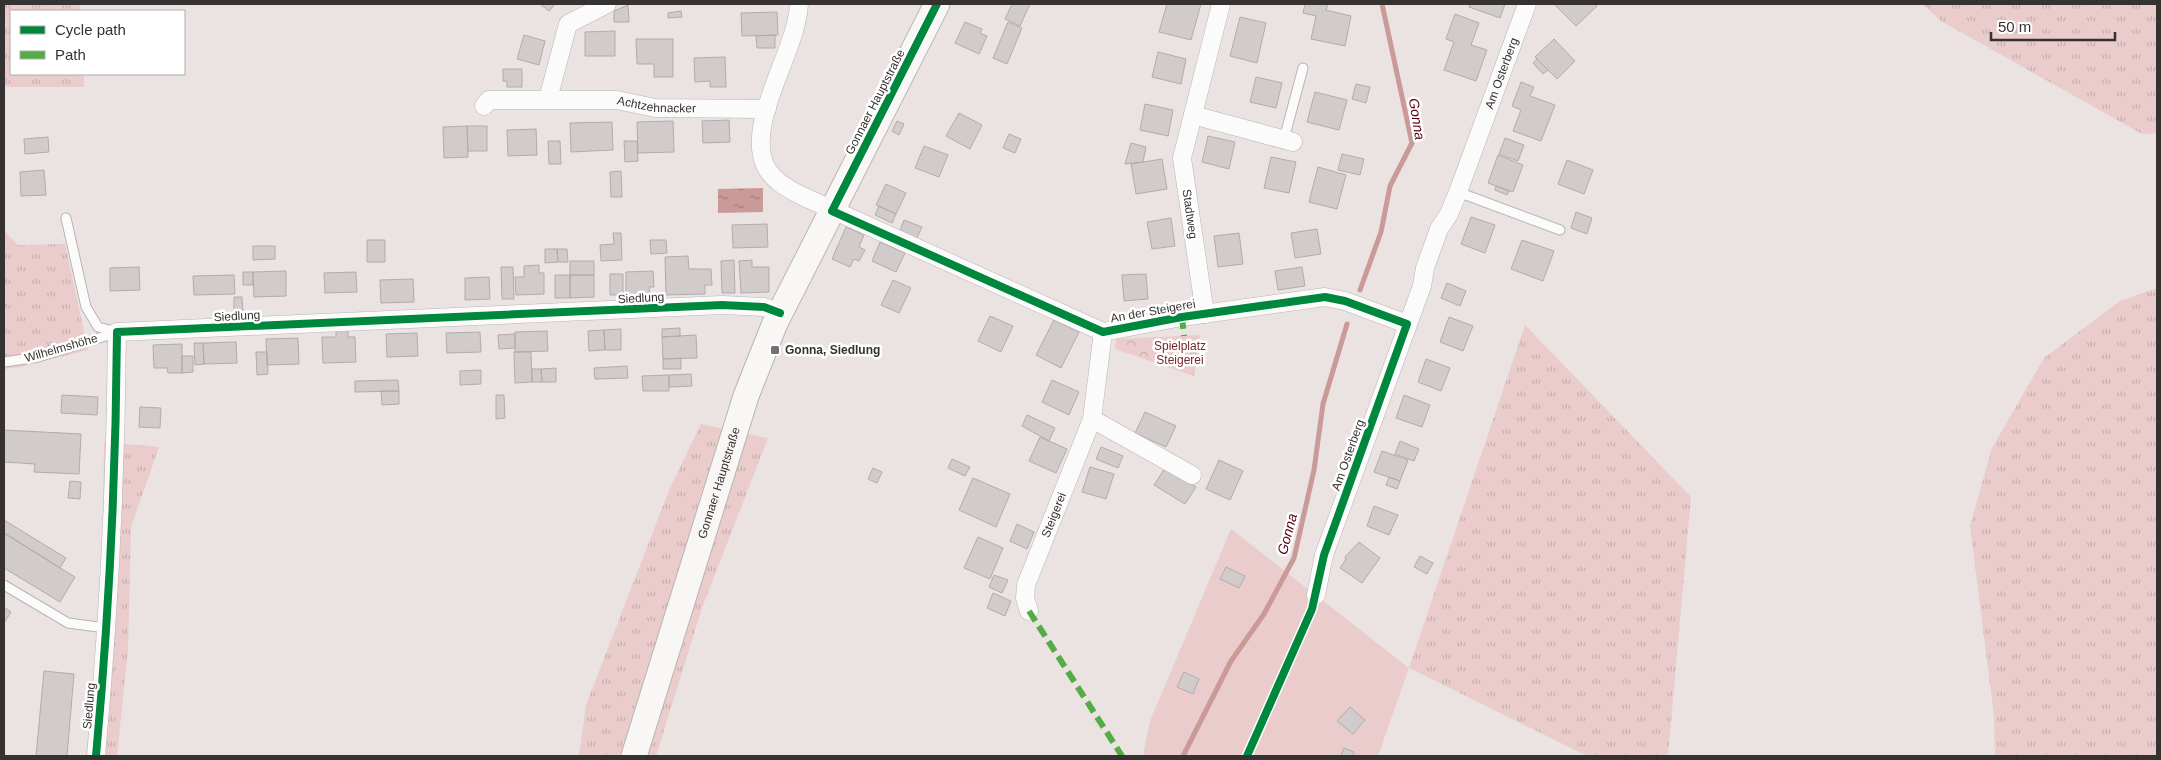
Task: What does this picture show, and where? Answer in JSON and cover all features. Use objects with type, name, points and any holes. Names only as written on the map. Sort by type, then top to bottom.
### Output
[{"type":"main road","name":"Gonnaer Hauptstraße","points":[[634,756],[746,396],[761,354],[937,4]]},
{"type":"street","points":[[548,99],[568,24],[607,4]]},
{"type":"street","points":[[799,4],[798,21],[762,125],[762,154],[766,167],[785,187],[832,211]]},
{"type":"street","name":"Stadtweg","points":[[1205,314],[1182,158],[1221,4]]},
{"type":"street","name":"Am Osterberg","points":[[1316,595],[1324,555],[1422,286],[1425,268],[1439,229],[1449,214],[1458,192],[1527,4]]},
{"type":"street","name":"Achtzehnacker","points":[[484,106],[489,100],[548,99],[616,100],[655,108],[767,109]]},
{"type":"street","points":[[1193,115],[1288,141]]},
{"type":"street","name":"An der Steigerei","points":[[832,211],[1103,332],[1325,296],[1407,324]]},
{"type":"street","name":"Siedlung","points":[[96,756],[106,628],[116,450],[117,332],[722,305],[764,307],[780,313]]},
{"type":"street","name":"Steigerei","points":[[1030,611],[1025,598],[1026,585],[1092,419],[1103,332]]},
{"type":"street","points":[[1092,419],[1192,475]]},
{"type":"lane","points":[[1288,141],[1303,68]]},
{"type":"lane","points":[[1458,192],[1560,230]]},
{"type":"lane","points":[[66,218],[86,307],[98,327],[117,332]]},
{"type":"lane","name":"Wilhelmshöhe","points":[[4,362],[38,356],[117,332]]},
{"type":"lane","points":[[4,585],[68,623],[106,628]]},
{"type":"green space","points":[[4,4],[80,4],[80,10],[10,10],[10,75],[84,75],[84,87],[4,87]]},
{"type":"green space","points":[[1923,4],[2157,4],[2157,133],[2142,134],[1941,21]]},
{"type":"green space","points":[[4,231],[18,245],[65,244],[88,350],[20,367],[4,369]]},
{"type":"green space","points":[[2157,288],[2157,756],[1995,756],[1994,716],[1970,526],[1992,448],[2044,358],[2120,301]]},
{"type":"green space","points":[[1525,325],[1691,497],[1668,756],[1587,756],[1409,668]]},
{"type":"green space","name":"Spielplatz Steigerei","points":[[1200,335],[1194,376],[1115,349],[1116,339]]},
{"type":"green space","points":[[701,424],[768,438],[702,608],[656,756],[579,756],[586,705],[670,488]]},
{"type":"green space","points":[[104,442],[159,447],[131,527],[128,650],[117,756],[86,756],[102,599]]},
{"type":"green space","points":[[1231,529],[1409,668],[1378,756],[1143,756],[1150,721]]},
{"type":"water","points":[[763,188],[763,212],[718,213],[718,189]]},
{"type":"building","points":[[540,4],[555,4],[549,11]]},
{"type":"building","points":[[1012,4],[1030,4],[1020,26],[1005,19]]},
{"type":"building","points":[[1167,4],[1201,4],[1191,40],[1159,32]]},
{"type":"building","points":[[1305,4],[1328,4],[1326,10],[1351,16],[1345,46],[1311,39],[1316,16],[1303,13]]},
{"type":"building","points":[[1470,4],[1505,4],[1500,18],[1469,7]]},
{"type":"building","points":[[1554,4],[1595,4],[1597,6],[1576,26]]},
{"type":"building","points":[[628,5],[629,22],[614,22],[614,11]]},
{"type":"building","points":[[681,11],[682,17],[668,18],[668,13]]},
{"type":"building","points":[[777,12],[778,35],[742,36],[741,13]]},
{"type":"building","points":[[1455,14],[1479,23],[1471,45],[1487,50],[1476,81],[1444,70],[1454,42],[1446,39]]},
{"type":"building","points":[[1240,17],[1266,23],[1257,63],[1230,56]]},
{"type":"building","points":[[965,22],[982,29],[980,33],[987,36],[979,54],[955,43]]},
{"type":"building","points":[[1008,22],[1022,28],[1007,64],[993,58]]},
{"type":"building","points":[[615,31],[615,56],[585,56],[585,32]]},
{"type":"building","points":[[524,35],[545,41],[539,65],[517,59]]},
{"type":"building","points":[[775,35],[775,48],[757,48],[756,36]]},
{"type":"building","points":[[636,39],[673,39],[673,77],[654,77],[654,64],[637,64]]},
{"type":"building","points":[[1554,39],[1575,61],[1557,79],[1535,57]]},
{"type":"building","points":[[1158,52],[1186,59],[1181,84],[1152,77]]},
{"type":"building","points":[[725,57],[726,87],[710,87],[710,81],[695,82],[694,58]]},
{"type":"building","points":[[1537,59],[1548,70],[1543,74],[1533,63]]},
{"type":"building","points":[[503,69],[522,69],[522,87],[507,87],[507,81],[503,81]]},
{"type":"building","points":[[1256,77],[1282,83],[1276,108],[1250,102]]},
{"type":"building","points":[[1521,82],[1534,87],[1530,96],[1555,105],[1541,141],[1513,131],[1521,110],[1512,106]]},
{"type":"building","points":[[1356,84],[1370,87],[1366,103],[1352,99]]},
{"type":"building","points":[[1315,92],[1347,100],[1339,130],[1307,122]]},
{"type":"building","points":[[1145,104],[1173,110],[1168,136],[1140,130]]},
{"type":"building","points":[[959,113],[982,125],[970,149],[946,136]]},
{"type":"building","points":[[729,120],[730,142],[703,143],[702,121]]},
{"type":"building","points":[[673,121],[674,152],[638,153],[637,122]]},
{"type":"building","points":[[897,121],[904,124],[899,135],[892,131]]},
{"type":"building","points":[[612,122],[613,150],[571,152],[570,123]]},
{"type":"building","points":[[467,126],[487,126],[487,151],[468,151]]},
{"type":"building","points":[[467,126],[468,157],[444,158],[443,127]]},
{"type":"building","points":[[536,129],[537,155],[508,156],[507,130]]},
{"type":"building","points":[[1009,134],[1021,139],[1015,153],[1003,148]]},
{"type":"building","points":[[1208,136],[1235,142],[1229,169],[1202,162]]},
{"type":"building","points":[[48,137],[49,152],[25,154],[24,139]]},
{"type":"building","points":[[1505,138],[1524,145],[1518,161],[1499,154]]},
{"type":"building","points":[[548,141],[560,141],[561,164],[549,164]]},
{"type":"building","points":[[624,141],[637,141],[638,161],[625,162]]},
{"type":"building","points":[[1131,143],[1146,147],[1143,162],[1125,164]]},
{"type":"building","points":[[924,146],[948,155],[939,177],[915,168]]},
{"type":"building","points":[[1342,154],[1364,159],[1360,175],[1338,170]]},
{"type":"building","points":[[1498,155],[1523,165],[1513,192],[1488,183]]},
{"type":"building","points":[[1271,157],[1296,162],[1289,193],[1264,188]]},
{"type":"building","points":[[1162,159],[1167,189],[1136,194],[1131,164]]},
{"type":"building","points":[[1567,160],[1593,170],[1584,194],[1558,184]]},
{"type":"building","points":[[1318,167],[1346,175],[1337,209],[1309,202]]},
{"type":"building","points":[[44,170],[46,195],[21,196],[20,172]]},
{"type":"building","points":[[621,171],[622,197],[611,197],[610,172]]},
{"type":"building","points":[[886,184],[906,193],[896,214],[876,205]]},
{"type":"building","points":[[1496,186],[1509,191],[1507,195],[1495,190]]},
{"type":"building","points":[[879,206],[896,214],[892,223],[875,215]]},
{"type":"building","points":[[1576,212],[1592,218],[1587,234],[1571,228]]},
{"type":"building","points":[[1471,217],[1495,225],[1485,253],[1461,244]]},
{"type":"building","points":[[1171,218],[1175,246],[1152,249],[1147,222]]},
{"type":"building","points":[[904,220],[922,227],[916,240],[899,233]]},
{"type":"building","points":[[767,224],[768,247],[733,248],[732,225]]},
{"type":"building","points":[[846,227],[864,235],[859,247],[865,250],[859,261],[854,259],[850,267],[832,259]]},
{"type":"building","points":[[1317,229],[1321,254],[1295,258],[1291,233]]},
{"type":"building","points":[[613,233],[621,233],[622,260],[601,261],[600,245],[614,244]]},
{"type":"building","points":[[1239,233],[1243,264],[1218,267],[1214,236]]},
{"type":"building","points":[[367,240],[385,240],[385,262],[367,262]]},
{"type":"building","points":[[650,240],[666,240],[667,253],[651,254]]},
{"type":"building","points":[[1522,240],[1554,251],[1543,281],[1511,269]]},
{"type":"building","points":[[880,242],[905,253],[896,272],[872,261]]},
{"type":"building","points":[[253,246],[275,246],[275,259],[253,260]]},
{"type":"building","points":[[545,249],[557,249],[558,262],[545,263]]},
{"type":"building","points":[[557,249],[567,249],[568,262],[558,262]]},
{"type":"building","points":[[688,256],[689,269],[711,269],[712,285],[705,285],[705,294],[666,295],[665,257]]},
{"type":"building","points":[[734,260],[735,293],[722,293],[721,261]]},
{"type":"building","points":[[752,260],[752,267],[769,267],[769,292],[741,293],[739,261]]},
{"type":"building","points":[[570,261],[594,261],[594,275],[570,275]]},
{"type":"building","points":[[539,265],[539,273],[544,273],[544,294],[516,295],[515,277],[524,277],[524,266]]},
{"type":"building","points":[[139,267],[140,290],[110,291],[110,268]]},
{"type":"building","points":[[501,267],[513,267],[514,299],[502,299]]},
{"type":"building","points":[[1302,267],[1305,286],[1278,290],[1275,271]]},
{"type":"building","points":[[286,271],[286,296],[254,297],[253,272]]},
{"type":"building","points":[[653,271],[654,287],[649,287],[650,295],[626,296],[626,272]]},
{"type":"building","points":[[243,272],[253,272],[253,285],[243,285]]},
{"type":"building","points":[[356,272],[357,292],[325,293],[324,273]]},
{"type":"building","points":[[610,274],[623,274],[623,295],[610,295]]},
{"type":"building","points":[[1146,274],[1148,299],[1124,301],[1122,275]]},
{"type":"building","points":[[234,275],[235,294],[194,295],[193,276]]},
{"type":"building","points":[[555,275],[570,275],[570,298],[555,298]]},
{"type":"building","points":[[570,275],[594,275],[594,297],[570,298]]},
{"type":"building","points":[[489,277],[490,299],[465,300],[465,278]]},
{"type":"building","points":[[413,279],[414,302],[381,303],[380,280]]},
{"type":"building","points":[[893,280],[911,288],[899,313],[881,305]]},
{"type":"building","points":[[1447,283],[1466,291],[1460,306],[1441,298]]},
{"type":"building","points":[[234,297],[242,297],[243,312],[234,313]]},
{"type":"building","points":[[990,316],[1013,326],[1001,352],[978,341]]},
{"type":"building","points":[[1449,317],[1473,326],[1463,351],[1440,342]]},
{"type":"building","points":[[1054,320],[1079,332],[1061,368],[1036,355]]},
{"type":"building","points":[[680,328],[680,336],[662,337],[662,329]]},
{"type":"building","points":[[621,329],[621,350],[605,350],[604,330]]},
{"type":"building","points":[[348,330],[348,337],[355,337],[356,362],[323,363],[322,337],[336,337],[336,331]]},
{"type":"building","points":[[604,330],[605,350],[589,351],[588,331]]},
{"type":"building","points":[[547,331],[548,351],[515,352],[515,332]]},
{"type":"building","points":[[480,332],[481,352],[447,353],[446,333]]},
{"type":"building","points":[[417,333],[418,356],[387,357],[386,334]]},
{"type":"building","points":[[515,334],[515,348],[499,349],[498,335]]},
{"type":"building","points":[[696,335],[697,358],[663,359],[662,337]]},
{"type":"building","points":[[298,338],[299,364],[267,365],[266,339]]},
{"type":"building","points":[[236,342],[237,363],[204,364],[203,343]]},
{"type":"building","points":[[194,343],[203,343],[204,364],[195,365]]},
{"type":"building","points":[[182,344],[182,373],[168,373],[167,368],[154,368],[153,345]]},
{"type":"building","points":[[256,352],[267,352],[268,374],[257,375]]},
{"type":"building","points":[[514,352],[531,352],[532,382],[515,383]]},
{"type":"building","points":[[182,356],[193,356],[193,372],[182,373]]},
{"type":"building","points":[[681,358],[681,369],[663,369],[663,359]]},
{"type":"building","points":[[1426,359],[1450,368],[1441,391],[1418,382]]},
{"type":"building","points":[[627,366],[628,378],[595,379],[594,368]]},
{"type":"building","points":[[556,368],[556,382],[542,382],[541,369]]},
{"type":"building","points":[[532,369],[541,369],[542,382],[532,382]]},
{"type":"building","points":[[481,370],[481,384],[460,385],[460,371]]},
{"type":"building","points":[[691,374],[692,386],[669,387],[669,375]]},
{"type":"building","points":[[669,375],[669,391],[643,391],[642,376]]},
{"type":"building","points":[[398,380],[399,391],[355,392],[355,381]]},
{"type":"building","points":[[1052,380],[1079,392],[1069,415],[1042,402]]},
{"type":"building","points":[[381,391],[399,391],[399,404],[382,405]]},
{"type":"building","points":[[62,395],[98,397],[97,415],[61,413]]},
{"type":"building","points":[[496,395],[504,395],[505,418],[496,419]]},
{"type":"building","points":[[1404,395],[1430,405],[1422,427],[1396,418]]},
{"type":"building","points":[[140,407],[161,408],[160,428],[139,427]]},
{"type":"building","points":[[1145,412],[1176,426],[1166,447],[1135,433]]},
{"type":"building","points":[[1027,415],[1055,428],[1049,441],[1022,426]]},
{"type":"building","points":[[4,430],[81,434],[79,474],[34,472],[35,464],[4,462]]},
{"type":"building","points":[[1040,437],[1067,449],[1056,473],[1029,461]]},
{"type":"building","points":[[1400,441],[1419,449],[1414,461],[1395,454]]},
{"type":"building","points":[[1101,447],[1123,456],[1118,468],[1096,459]]},
{"type":"building","points":[[1382,451],[1408,460],[1400,481],[1374,472]]},
{"type":"building","points":[[952,459],[970,467],[965,476],[948,468]]},
{"type":"building","points":[[1219,460],[1243,471],[1230,500],[1206,489]]},
{"type":"building","points":[[1090,467],[1114,474],[1106,499],[1082,492]]},
{"type":"building","points":[[873,468],[882,472],[877,483],[868,479]]},
{"type":"building","points":[[1165,468],[1196,487],[1185,504],[1154,485]]},
{"type":"building","points":[[1389,477],[1400,481],[1397,489],[1386,485]]},
{"type":"building","points":[[973,478],[1010,494],[996,527],[959,510]]},
{"type":"building","points":[[70,481],[81,482],[80,499],[68,498]]},
{"type":"building","points":[[1374,506],[1398,515],[1389,535],[1367,526]]},
{"type":"building","points":[[4,520],[66,558],[60,568],[4,533]]},
{"type":"building","points":[[1017,524],[1034,532],[1027,549],[1010,541]]},
{"type":"building","points":[[4,533],[75,577],[60,602],[4,568]]},
{"type":"building","points":[[978,537],[1003,548],[990,579],[964,568]]},
{"type":"building","points":[[1359,542],[1380,558],[1362,583],[1340,568],[1346,559],[1345,557]]},
{"type":"building","points":[[1420,556],[1433,563],[1427,574],[1414,567]]},
{"type":"building","points":[[1226,567],[1245,576],[1239,588],[1220,579]]},
{"type":"building","points":[[994,575],[1008,580],[1002,593],[989,587]]},
{"type":"building","points":[[993,593],[1011,601],[1005,616],[987,608]]},
{"type":"building","points":[[4,607],[11,612],[4,623]]},
{"type":"building","points":[[44,671],[74,674],[67,756],[36,756]]},
{"type":"building","points":[[1184,672],[1199,679],[1193,694],[1177,687]]},
{"type":"building","points":[[1350,707],[1365,720],[1353,734],[1337,721]]},
{"type":"building","points":[[1344,748],[1354,752],[1352,756],[1341,756]]},
{"type":"waterway","name":"Gonna","points":[[1360,290],[1381,232],[1390,186],[1412,143],[1382,4]]},
{"type":"waterway","name":"Gonna","points":[[1183,756],[1231,661],[1264,614],[1294,558],[1314,470],[1323,404],[1347,324]]},
{"type":"marked path","points":[[1182,317],[1184,336]]},
{"type":"marked path","points":[[1029,611],[1122,756]]},
{"type":"cycle path","points":[[937,4],[832,211],[1103,332],[1182,317],[1325,297],[1345,301],[1407,324],[1324,555],[1312,609],[1247,756]]},
{"type":"cycle path","points":[[96,756],[111,544],[117,332],[722,305],[764,307],[780,313]]},
{"type":"place","name":"Gonna, Siedlung","points":[[775,350]]}]
